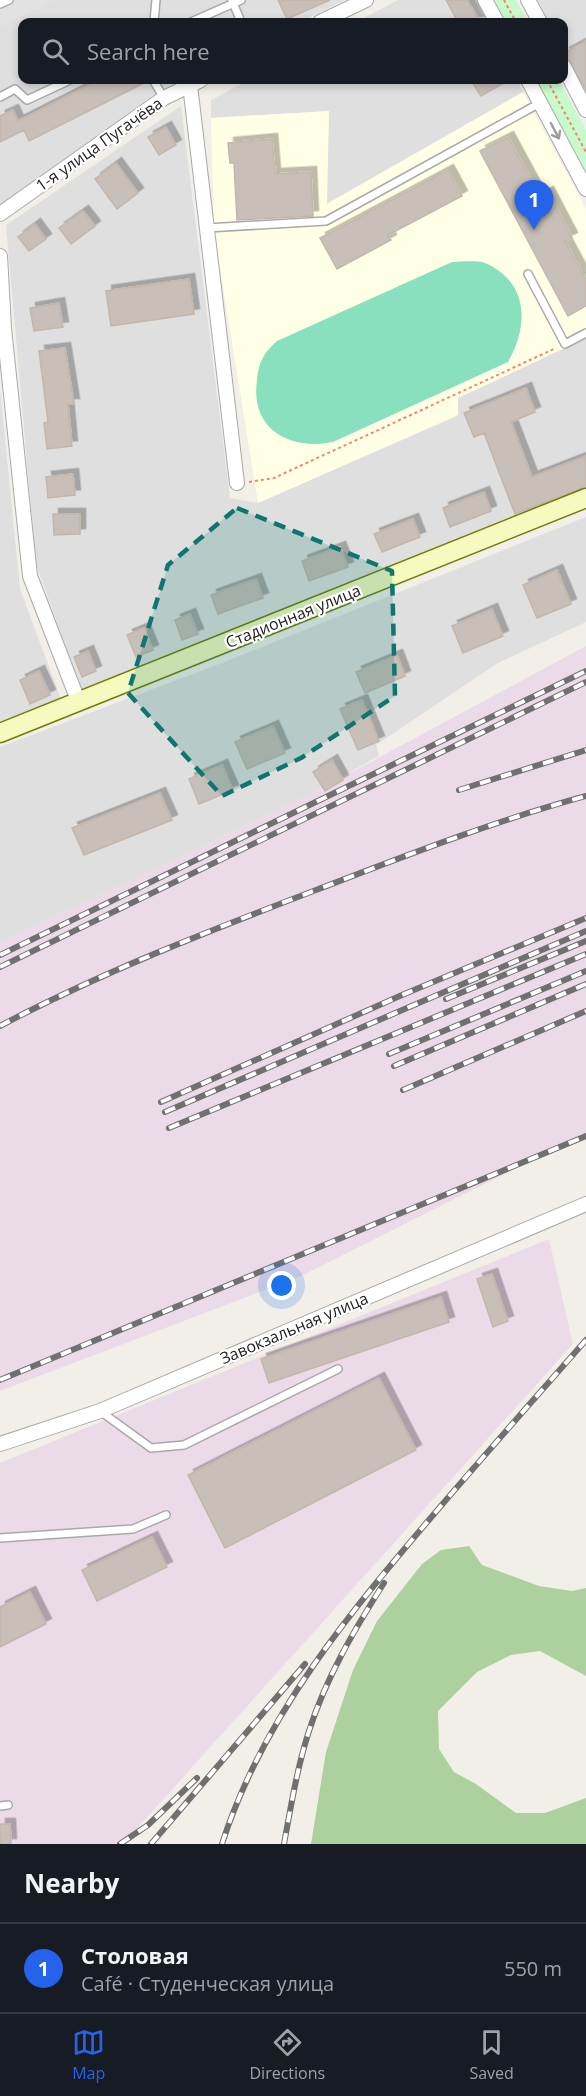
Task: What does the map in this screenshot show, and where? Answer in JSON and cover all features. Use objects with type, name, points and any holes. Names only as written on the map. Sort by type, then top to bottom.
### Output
[{"type":"street","points":[[328,18],[366,0]]},
{"type":"street","points":[[485,0],[495,18]]},
{"type":"street","points":[[528,0],[538,18]]},
{"type":"street","points":[[568,75],[586,110]]},
{"type":"street","name":"1-я улица Пугачёва","points":[[0,214],[164,98],[192,84]]},
{"type":"street","points":[[196,84],[207,228],[237,483]]},
{"type":"street","points":[[530,84],[586,189]]},
{"type":"street","points":[[0,256],[4,328],[30,576],[79,703]]},
{"type":"street","name":"Стадионная улица","points":[[0,733],[586,498]]},
{"type":"street","name":"Завокзальная улица","points":[[0,1444],[100,1411],[586,1204]]},
{"type":"lane","points":[[0,4],[9,0]]},
{"type":"lane","points":[[154,18],[156,0]]},
{"type":"lane","points":[[199,18],[241,0]]},
{"type":"lane","points":[[232,2],[239,18]]},
{"type":"lane","points":[[0,98],[15,89],[27,100],[61,84]]},
{"type":"lane","points":[[155,84],[164,98]]},
{"type":"lane","points":[[207,228],[326,221],[540,103]]},
{"type":"lane","points":[[528,274],[565,344],[586,333]]},
{"type":"lane","points":[[100,1411],[151,1448],[184,1445],[338,1370]]},
{"type":"lane","points":[[0,1538],[133,1529],[166,1515]]},
{"type":"path","points":[[504,0],[514,18]]},
{"type":"path","points":[[549,84],[586,152]]},
{"type":"path","points":[[237,483],[274,478],[565,344]]},
{"type":"highlighted area","points":[[237,508],[392,571],[395,696],[301,758],[222,796],[128,693],[168,565]]},
{"type":"shaded area","points":[[0,0],[345,0],[308,18],[18,18],[18,84],[179,84],[150,98],[0,207]]},
{"type":"shaded area","points":[[14,0],[54,0],[0,27],[0,7]]},
{"type":"shaded area","points":[[398,0],[474,0],[484,18],[364,18]]},
{"type":"shaded area","points":[[535,0],[586,0],[586,96],[568,62],[568,18],[545,18]]},
{"type":"shaded area","points":[[241,84],[519,84],[523,92],[326,204],[329,111],[211,118],[211,100]]},
{"type":"shaded area","points":[[523,92],[586,209],[586,338],[458,398],[458,415],[258,503],[214,231],[211,118],[329,111],[327,204]]},
{"type":"shaded area","points":[[181,106],[230,498],[258,503],[457,416],[458,398],[586,338],[586,489],[81,690],[36,564],[6,225]]},
{"type":"shaded area","points":[[0,388],[20,589],[61,699],[0,721]]},
{"type":"shaded area","points":[[586,517],[586,622],[498,663],[376,745],[379,756],[309,795],[0,943],[0,747],[227,661]]},
{"type":"shaded area","points":[[586,646],[586,1133],[299,1277],[0,1391],[0,943],[309,795]]},
{"type":"shaded area","points":[[549,1239],[573,1344],[123,1844],[0,1844],[0,1463]]},
{"type":"green space","points":[[489,0],[516,0],[526,18],[499,18]]},
{"type":"green space","points":[[534,84],[561,84],[586,130],[586,181]]},
{"type":"green space","points":[[452,262],[485,263],[510,281],[517,293],[522,320],[515,348],[508,362],[333,442],[302,443],[276,433],[266,424],[256,397],[257,380],[263,358],[277,341]]},
{"type":"green space","points":[[469,1546],[482,1565],[539,1586],[572,1591],[586,1588],[586,1676],[540,1651],[511,1655],[477,1672],[438,1711],[439,1749],[454,1772],[476,1784],[516,1813],[545,1813],[586,1798],[586,1844],[311,1844],[326,1752],[353,1670],[377,1621],[422,1564],[441,1550]]},
{"type":"building","points":[[278,0],[330,0],[289,18],[287,18]]},
{"type":"building","points":[[446,0],[467,0],[478,18],[456,18]]},
{"type":"building","points":[[586,41],[586,90],[568,60],[568,51]]},
{"type":"building","points":[[91,84],[142,84],[29,141],[24,130],[0,142],[0,116],[13,110],[18,121]]},
{"type":"building","points":[[474,84],[502,84],[481,96]]},
{"type":"building","points":[[166,127],[176,145],[159,155],[148,137]]},
{"type":"building","points":[[508,137],[540,196],[548,192],[572,238],[565,241],[586,280],[586,306],[568,316],[480,151]]},
{"type":"building","points":[[272,139],[275,174],[311,172],[313,216],[237,220],[234,163],[230,163],[228,143]]},
{"type":"building","points":[[116,163],[138,193],[117,209],[95,179]]},
{"type":"building","points":[[448,170],[462,196],[388,235],[391,240],[337,269],[320,238]]},
{"type":"building","points":[[83,211],[95,226],[71,244],[59,228]]},
{"type":"building","points":[[35,224],[46,239],[29,251],[18,237]]},
{"type":"building","points":[[189,279],[194,314],[111,326],[106,291]]},
{"type":"building","points":[[59,303],[63,327],[34,331],[30,308]]},
{"type":"building","points":[[65,348],[74,404],[68,404],[72,446],[47,449],[44,423],[48,422],[39,351]]},
{"type":"building","points":[[526,388],[535,412],[511,422],[532,477],[586,456],[586,487],[515,514],[484,433],[474,437],[464,413]]},
{"type":"building","points":[[73,474],[75,495],[48,498],[46,477]]},
{"type":"building","points":[[484,492],[491,511],[450,527],[443,508]]},
{"type":"building","points":[[53,514],[80,514],[80,534],[54,535]]},
{"type":"building","points":[[413,519],[420,537],[382,552],[374,534]]},
{"type":"building","points":[[340,547],[348,567],[309,581],[302,561]]},
{"type":"building","points":[[557,570],[571,604],[537,618],[523,585]]},
{"type":"building","points":[[256,579],[263,598],[218,614],[211,595]]},
{"type":"building","points":[[492,609],[503,636],[463,653],[452,626]]},
{"type":"building","points":[[190,614],[198,634],[182,640],[175,620]]},
{"type":"building","points":[[144,628],[153,650],[136,657],[127,635]]},
{"type":"building","points":[[88,651],[96,671],[82,677],[74,657]]},
{"type":"building","points":[[397,655],[405,676],[365,693],[356,672]]},
{"type":"building","points":[[39,671],[50,695],[30,704],[20,680]]},
{"type":"building","points":[[362,700],[379,741],[358,750],[340,709]]},
{"type":"building","points":[[273,726],[285,753],[247,769],[235,742]]},
{"type":"building","points":[[332,760],[343,780],[325,791],[313,772]]},
{"type":"building","points":[[222,765],[233,790],[199,804],[189,779]]},
{"type":"building","points":[[160,793],[172,820],[84,855],[72,828]]},
{"type":"building","points":[[492,1274],[508,1321],[493,1327],[477,1279]]},
{"type":"building","points":[[441,1297],[449,1322],[269,1383],[261,1359]]},
{"type":"building","points":[[379,1378],[416,1450],[225,1548],[188,1475]]},
{"type":"building","points":[[152,1537],[167,1567],[97,1601],[82,1570]]},
{"type":"building","points":[[30,1592],[46,1624],[0,1647],[0,1607]]},
{"type":"building","points":[[0,1824],[10,1824],[11,1844],[0,1844]]},
{"type":"railway","points":[[0,955],[586,671]]},
{"type":"railway","points":[[0,967],[586,682]]},
{"type":"railway","points":[[459,790],[586,750]]},
{"type":"railway","points":[[0,1026],[117,970],[236,921],[450,840],[518,816],[586,796]]},
{"type":"railway","points":[[161,1102],[402,995],[586,918]]},
{"type":"railway","points":[[165,1112],[586,931]]},
{"type":"railway","points":[[446,999],[586,941]]},
{"type":"railway","points":[[169,1128],[586,954]]},
{"type":"railway","points":[[389,1054],[586,971]]},
{"type":"railway","points":[[394,1066],[586,984]]},
{"type":"railway","points":[[403,1090],[586,1011]]},
{"type":"railway","points":[[0,1380],[586,1136]]},
{"type":"railway","points":[[222,1844],[240,1796],[261,1751],[286,1707],[343,1624],[476,1465],[586,1340]]},
{"type":"railway","points":[[284,1844],[301,1759],[316,1711],[342,1655],[384,1583]]},
{"type":"railway","points":[[151,1844],[305,1664]]},
{"type":"railway","points":[[120,1844],[148,1825],[197,1778]]},
{"type":"place","name":"Столовая","points":[[534,230]]}]
